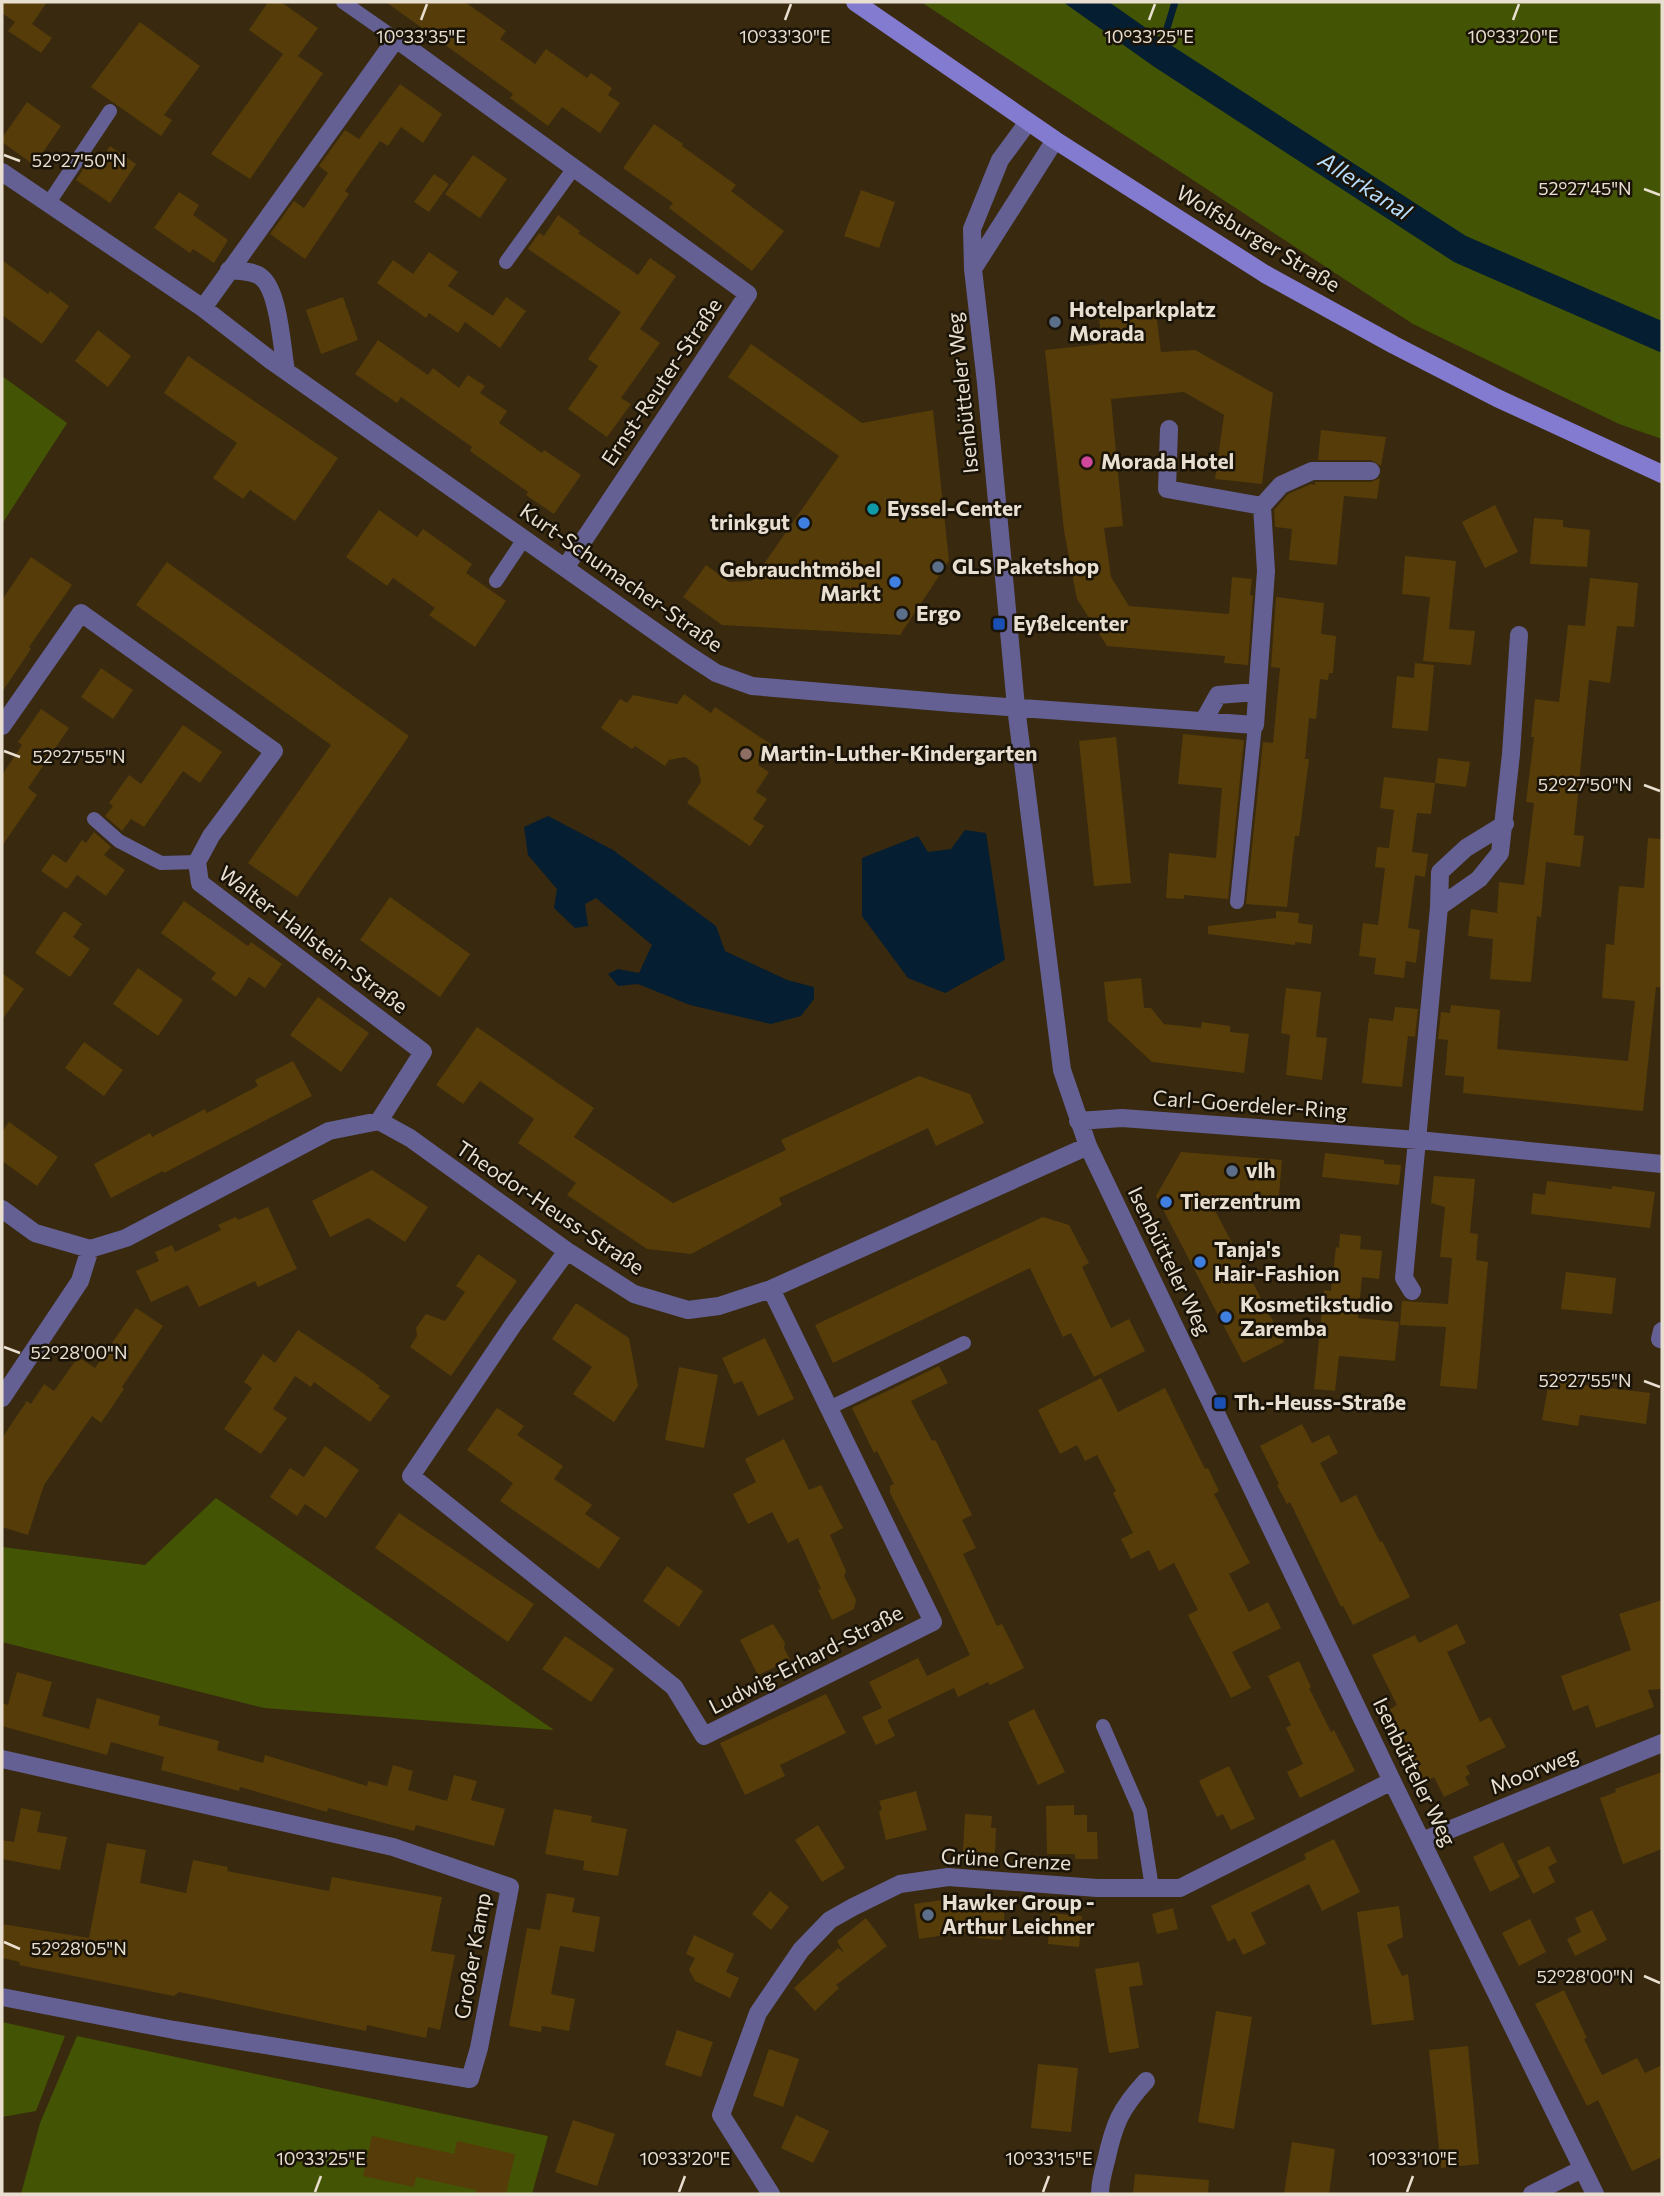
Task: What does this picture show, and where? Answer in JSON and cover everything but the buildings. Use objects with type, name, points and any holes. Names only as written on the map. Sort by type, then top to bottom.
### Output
[{"type":"street","name":"Wolfsburger Straße","points":[[855,2],[1055,140],[1265,274],[1497,398],[1662,474]]},
{"type":"street","name":"Ernst-Reuter-Straße","points":[[396,39],[748,294],[565,568]]},
{"type":"street","points":[[203,308],[396,39]]},
{"type":"street","name":"Isenbütteler Weg","points":[[1028,122],[1000,160],[972,229],[973,269],[1016,708],[1062,1070],[1088,1146],[1392,1781],[1595,2194]]},
{"type":"street","points":[[973,269],[1055,140]]},
{"type":"street","name":"Kurt-Schumacher-Straße","points":[[2,172],[203,308],[286,371],[716,673],[752,685],[846,695],[1255,725]]},
{"type":"street","points":[[229,270],[261,277],[274,296],[286,371]]},
{"type":"street","points":[[1169,429],[1167,489],[1262,506]]},
{"type":"street","points":[[1255,725],[1266,571],[1262,506],[1281,485],[1312,471],[1371,471]]},
{"type":"street","name":"Walter-Hallstein-Straße","points":[[2,726],[81,612],[274,751],[211,836],[197,862],[200,883],[423,1052],[379,1121]]},
{"type":"street","points":[[1439,907],[1479,879],[1500,853],[1505,824],[1520,635]]},
{"type":"street","points":[[1204,720],[1218,695],[1256,692]]},
{"type":"street","points":[[1412,1291],[1404,1278],[1440,872],[1466,848],[1505,824]]},
{"type":"street","name":"Carl-Goerdeler-Ring","points":[[1078,1121],[1122,1118],[1418,1140],[1662,1164]]},
{"type":"street","points":[[2,1209],[35,1233],[90,1250],[126,1238],[329,1130],[379,1121]]},
{"type":"street","name":"Theodor-Heuss-Straße","points":[[379,1121],[410,1138],[567,1251],[634,1294],[688,1310],[719,1306],[771,1289],[1088,1146]]},
{"type":"street","points":[[2,1398],[80,1281],[90,1250]]},
{"type":"street","name":"Ludwig-Erhard-Straße","points":[[567,1251],[513,1325],[411,1476],[674,1687],[705,1736],[933,1622],[771,1289]]},
{"type":"street","name":"Moorweg","points":[[1422,1841],[1662,1743]]},
{"type":"street","name":"Großer Kamp","points":[[2,1759],[393,1847],[510,1887],[479,2048],[470,2079],[187,2032],[2,1997]]},
{"type":"street","name":"Grüne Grenze","points":[[769,2191],[721,2115],[758,2013],[802,1950],[830,1920],[900,1884],[948,1877],[1097,1888],[1180,1888],[1392,1781]]},
{"type":"street","points":[[1100,2194],[1100,2181],[1113,2129],[1130,2098],[1146,2081]]},
{"type":"street","points":[[1532,2194],[1582,2169]]},
{"type":"lane","name":"Ernst-Reuter-Straße","points":[[343,2],[396,39]]},
{"type":"lane","points":[[48,204],[110,111]]},
{"type":"lane","points":[[506,262],[574,169]]},
{"type":"lane","points":[[496,581],[524,539]]},
{"type":"lane","points":[[1237,902],[1255,725]]},
{"type":"lane","points":[[94,819],[119,841],[161,863],[197,862]]},
{"type":"lane","points":[[829,1408],[964,1343]]},
{"type":"lane","points":[[1103,1726],[1140,1811],[1152,1888]]},
{"type":"green space","points":[[921,2],[1662,2],[1662,439],[1619,424],[1413,324]]},
{"type":"green space","points":[[2,376],[67,423],[2,524]]},
{"type":"green space","points":[[216,1498],[554,1730],[264,1708],[2,1642],[2,1547],[145,1565]]},
{"type":"green space","points":[[2,2022],[65,2036],[36,2111],[2,2117]]},
{"type":"green space","points":[[77,2036],[548,2136],[532,2194],[21,2194],[40,2123]]},
{"type":"water","name":"Allerkanal","points":[[1063,2],[1109,2],[1163,40],[1466,236],[1662,321],[1662,353],[1454,262],[1153,66]]},
{"type":"water","points":[[548,816],[613,850],[716,926],[725,951],[787,980],[814,987],[814,999],[801,1016],[771,1024],[690,1005],[638,984],[618,986],[608,974],[618,969],[639,973],[652,945],[596,898],[585,904],[588,926],[575,928],[554,908],[557,889],[528,855],[524,827]]},
{"type":"water","points":[[965,830],[986,833],[1005,960],[945,993],[908,978],[862,916],[862,858],[918,836],[928,852],[951,849]]},
{"type":"waterway","points":[[1161,48],[1175,2]]},
{"type":"place","name":"Hotelparkplatz Morada","points":[[1055,322]]},
{"type":"place","name":"Morada Hotel","points":[[1087,462]]},
{"type":"place","name":"Eyssel-Center","points":[[873,509]]},
{"type":"place","name":"trinkgut","points":[[804,523]]},
{"type":"place","name":"GLS Paketshop","points":[[938,567]]},
{"type":"place","name":"Gebrauchtmöbel Markt","points":[[895,582]]},
{"type":"place","name":"Ergo","points":[[902,614]]},
{"type":"place","name":"Eyßelcenter","points":[[999,624]]},
{"type":"place","name":"Martin-Luther-Kindergarten","points":[[746,754]]},
{"type":"place","name":"vlh","points":[[1232,1171]]},
{"type":"place","name":"Tierzentrum","points":[[1166,1202]]},
{"type":"place","name":"Tanja's Hair-Fashion","points":[[1200,1262]]},
{"type":"place","name":"Kosmetikstudio Zaremba","points":[[1226,1317]]},
{"type":"place","name":"Th.-Heuss-Straße","points":[[1220,1403]]},
{"type":"place","name":"Hawker Group - Arthur Leichner","points":[[928,1915]]}]
